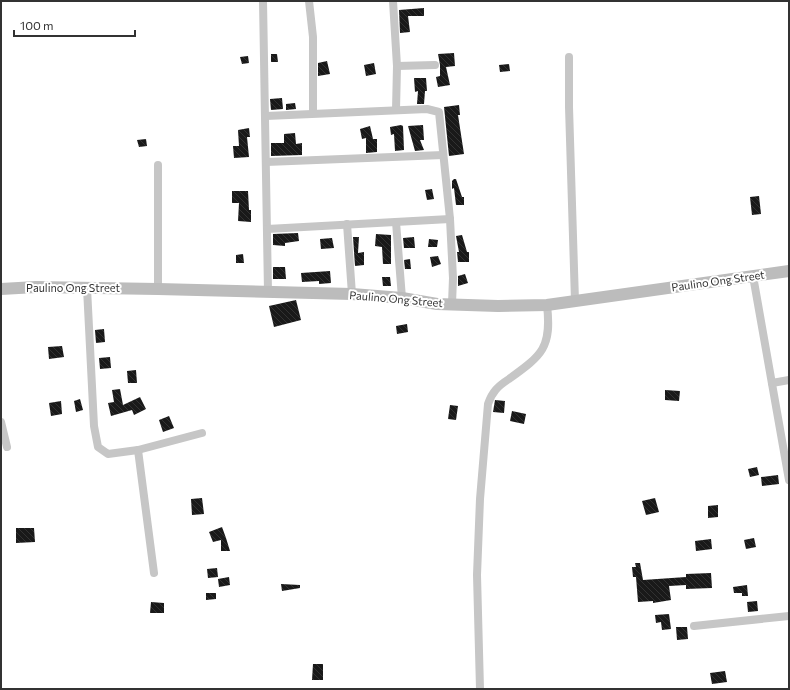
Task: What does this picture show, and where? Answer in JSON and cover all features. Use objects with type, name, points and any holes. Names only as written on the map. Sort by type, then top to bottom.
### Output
[{"type":"street","points":[[263,1],[268,292]]},
{"type":"street","points":[[309,1],[313,37],[313,114]]},
{"type":"street","points":[[393,1],[397,66],[396,110]]},
{"type":"street","points":[[569,58],[569,107],[575,301]]},
{"type":"street","points":[[397,66],[435,66]]},
{"type":"street","points":[[266,116],[427,109],[439,112],[450,219],[453,278],[452,304]]},
{"type":"street","points":[[266,162],[443,156]]},
{"type":"street","points":[[158,165],[158,289]]},
{"type":"street","points":[[267,229],[450,219]]},
{"type":"street","points":[[396,222],[402,298]]},
{"type":"street","points":[[347,224],[352,294]]},
{"type":"street","name":"Paulino Ong Street","points":[[1,289],[158,289],[352,294],[402,298],[437,304],[498,306],[547,305],[789,271]]},
{"type":"street","points":[[754,276],[789,480]]},
{"type":"street","points":[[87,288],[88,326],[96,441],[98,447],[108,454],[138,450],[202,433]]},
{"type":"street","points":[[480,689],[477,575],[480,499],[488,404],[492,393],[498,386],[537,357],[545,346],[548,335],[547,305]]},
{"type":"street","points":[[772,383],[789,380]]},
{"type":"street","points":[[1,422],[7,447]]},
{"type":"street","points":[[138,450],[154,573]]},
{"type":"street","points":[[694,626],[789,616]]},
{"type":"building","points":[[424,8],[424,16],[408,16],[410,32],[400,33],[399,10]]},
{"type":"building","points":[[454,53],[455,66],[446,67],[450,85],[438,87],[436,77],[440,76],[440,65],[438,54]]},
{"type":"building","points":[[271,54],[277,54],[278,62],[271,62]]},
{"type":"building","points":[[248,56],[249,63],[242,64],[240,57]]},
{"type":"building","points":[[327,61],[330,74],[318,76],[318,63]]},
{"type":"building","points":[[374,63],[376,74],[366,76],[364,65]]},
{"type":"building","points":[[509,64],[510,71],[500,72],[499,65]]},
{"type":"building","points":[[414,78],[426,78],[427,91],[425,91],[424,104],[417,104],[418,91],[415,92]]},
{"type":"building","points":[[282,98],[283,109],[271,110],[270,99]]},
{"type":"building","points":[[295,103],[296,109],[286,110],[286,104]]},
{"type":"building","points":[[459,105],[460,115],[458,115],[464,154],[449,156],[444,107]]},
{"type":"building","points":[[423,125],[424,140],[420,140],[424,150],[415,151],[408,126]]},
{"type":"building","points":[[370,126],[373,139],[377,139],[377,152],[366,153],[366,138],[362,139],[360,129]]},
{"type":"building","points":[[403,126],[404,150],[395,151],[394,134],[391,135],[390,127]]},
{"type":"building","points":[[249,128],[250,137],[247,137],[249,157],[234,158],[233,146],[239,146],[238,130]]},
{"type":"building","points":[[295,133],[296,144],[302,143],[302,155],[271,156],[271,143],[284,143],[284,134]]},
{"type":"building","points":[[146,139],[147,146],[139,147],[137,140]]},
{"type":"building","points":[[456,179],[462,197],[464,197],[464,205],[456,205],[454,188],[452,189],[452,181]]},
{"type":"building","points":[[432,189],[434,199],[427,200],[425,190]]},
{"type":"building","points":[[232,191],[248,191],[251,222],[238,221],[239,203],[232,203]]},
{"type":"building","points":[[759,196],[761,214],[752,215],[750,197]]},
{"type":"building","points":[[298,233],[299,241],[285,243],[285,246],[273,245],[273,234]]},
{"type":"building","points":[[376,234],[391,235],[391,264],[383,264],[382,247],[375,246]]},
{"type":"building","points":[[462,235],[467,252],[469,252],[469,262],[458,262],[457,252],[459,252],[456,236]]},
{"type":"building","points":[[353,237],[359,237],[358,253],[364,252],[364,265],[355,266]]},
{"type":"building","points":[[414,237],[415,248],[404,248],[403,238]]},
{"type":"building","points":[[332,238],[334,248],[321,249],[320,239]]},
{"type":"building","points":[[429,239],[438,240],[437,247],[428,247]]},
{"type":"building","points":[[243,254],[244,263],[236,263],[236,255]]},
{"type":"building","points":[[438,256],[441,264],[432,267],[430,257]]},
{"type":"building","points":[[410,259],[411,269],[405,269],[404,260]]},
{"type":"building","points":[[273,267],[285,267],[286,279],[273,279]]},
{"type":"building","points":[[330,271],[331,283],[319,284],[319,281],[302,282],[301,273]]},
{"type":"building","points":[[465,274],[468,283],[458,286],[458,276]]},
{"type":"building","points":[[382,277],[390,277],[391,286],[383,286]]},
{"type":"building","points":[[296,300],[301,320],[274,327],[269,306]]},
{"type":"building","points":[[407,324],[408,332],[397,334],[396,326]]},
{"type":"building","points":[[104,329],[105,342],[96,343],[95,330]]},
{"type":"building","points":[[62,346],[64,357],[49,359],[48,347]]},
{"type":"building","points":[[110,357],[111,368],[100,369],[99,358]]},
{"type":"building","points":[[136,370],[137,383],[128,383],[127,371]]},
{"type":"building","points":[[120,389],[123,405],[140,397],[146,409],[134,415],[132,410],[111,416],[108,403],[114,402],[112,390]]},
{"type":"building","points":[[665,390],[680,391],[679,401],[665,400]]},
{"type":"building","points":[[80,399],[83,410],[76,412],[74,401]]},
{"type":"building","points":[[495,400],[505,401],[504,413],[493,412]]},
{"type":"building","points":[[61,401],[62,414],[51,416],[49,403]]},
{"type":"building","points":[[450,405],[458,406],[456,420],[448,419]]},
{"type":"building","points":[[512,411],[526,414],[524,424],[510,421]]},
{"type":"building","points":[[169,416],[174,428],[163,432],[159,420]]},
{"type":"building","points":[[757,467],[759,475],[750,477],[748,469]]},
{"type":"building","points":[[778,475],[779,484],[762,486],[761,477]]},
{"type":"building","points":[[202,498],[204,514],[192,515],[191,499]]},
{"type":"building","points":[[655,498],[659,512],[646,515],[642,501]]},
{"type":"building","points":[[718,505],[718,517],[708,518],[708,506]]},
{"type":"building","points":[[222,527],[230,551],[221,551],[221,540],[213,542],[209,532]]},
{"type":"building","points":[[16,528],[34,528],[35,542],[16,543]]},
{"type":"building","points":[[754,538],[756,547],[746,549],[744,540]]},
{"type":"building","points":[[711,539],[712,549],[696,551],[695,541]]},
{"type":"building","points":[[635,563],[640,563],[643,580],[686,577],[686,574],[711,573],[712,588],[686,589],[686,585],[669,586],[671,600],[653,603],[653,601],[638,602],[636,577],[633,577],[632,567],[636,567]]},
{"type":"building","points":[[217,568],[218,577],[208,578],[207,569]]},
{"type":"building","points":[[229,577],[230,585],[219,587],[218,579]]},
{"type":"building","points":[[281,584],[300,585],[300,588],[282,591]]},
{"type":"building","points":[[747,585],[748,596],[742,596],[742,593],[734,593],[733,587]]},
{"type":"building","points":[[206,593],[216,593],[216,599],[206,600]]},
{"type":"building","points":[[757,601],[758,611],[748,612],[747,602]]},
{"type":"building","points":[[151,602],[164,603],[164,613],[150,613]]},
{"type":"building","points":[[669,614],[671,629],[662,630],[661,622],[656,623],[655,615]]},
{"type":"building","points":[[676,627],[687,627],[688,639],[677,640]]},
{"type":"building","points":[[313,664],[323,664],[323,680],[312,680]]},
{"type":"building","points":[[725,671],[727,682],[712,684],[710,673]]}]
